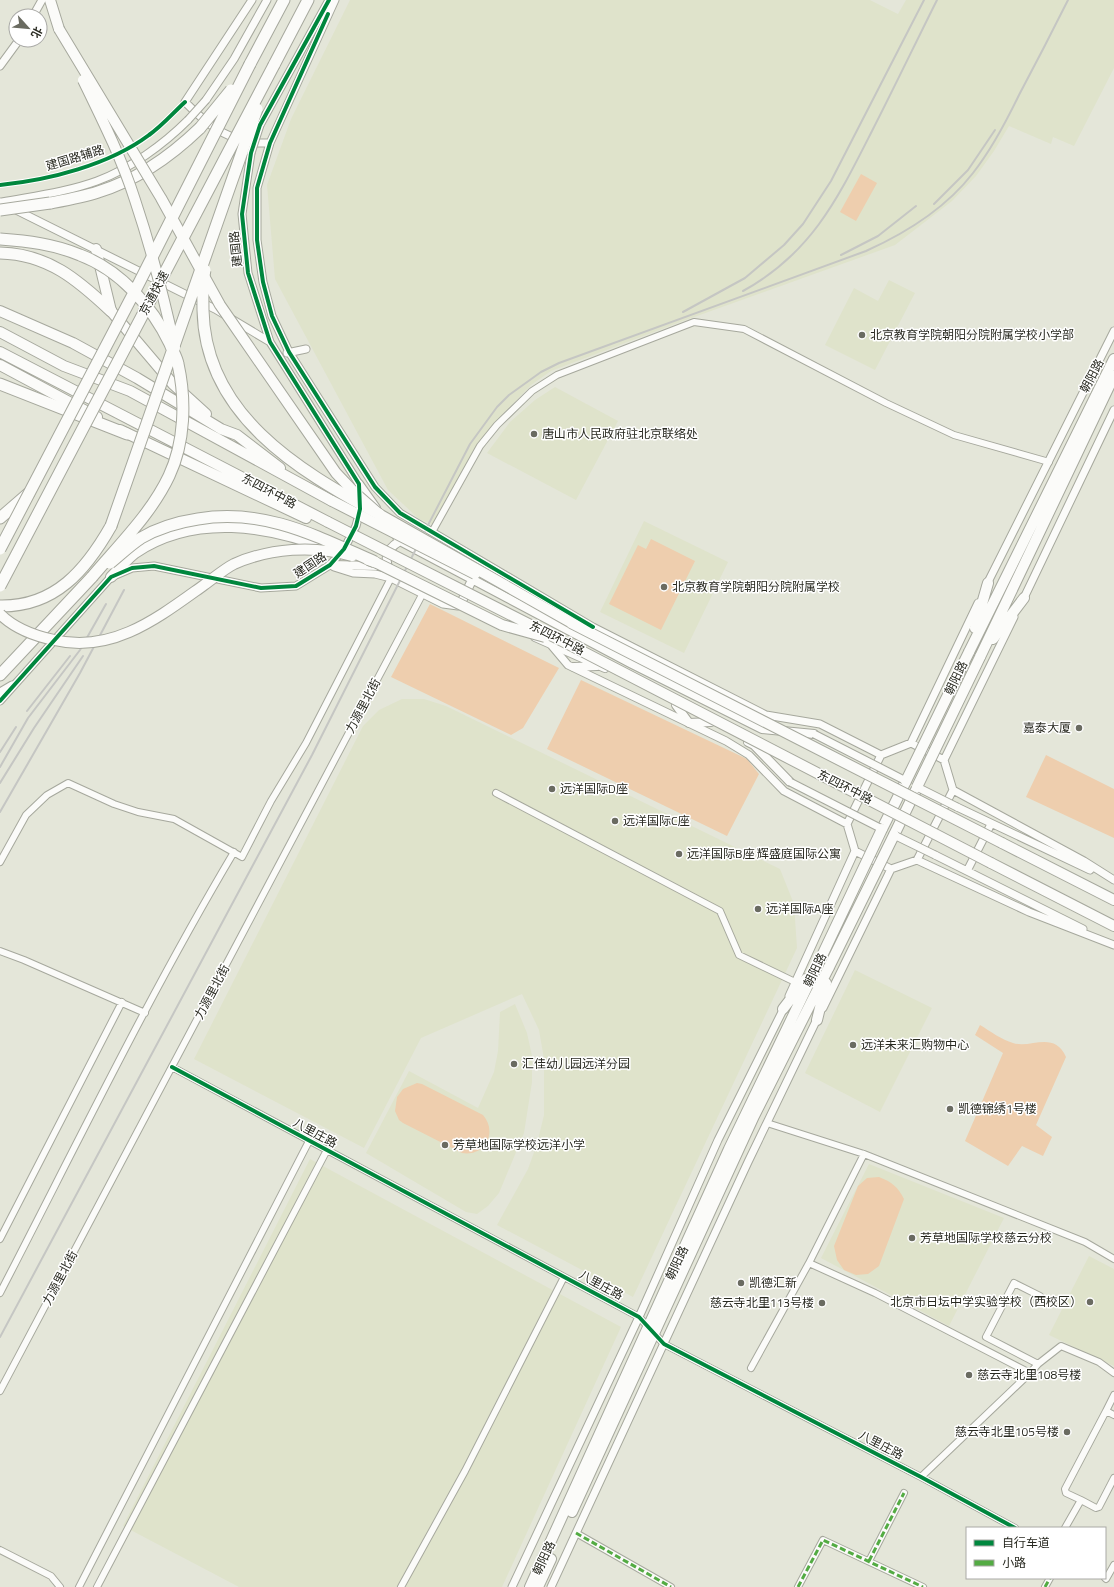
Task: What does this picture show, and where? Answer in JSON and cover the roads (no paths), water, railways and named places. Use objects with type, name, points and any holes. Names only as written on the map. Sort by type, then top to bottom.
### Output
[{"type":"highway","points":[[0,675],[92,577],[150,507],[169,476],[180,444],[184,409],[178,362],[161,290],[135,200],[111,137],[59,29],[50,0]]},
{"type":"highway","name":"京通快速","points":[[0,549],[284,0]]},
{"type":"highway","name":"京通快速","points":[[0,586],[308,0]]},
{"type":"highway","points":[[59,29],[161,198],[220,305],[336,473],[354,492],[379,514]]},
{"type":"highway","points":[[0,203],[50,203],[99,192],[143,173],[183,144],[200,128],[218,108],[250,64]]},
{"type":"highway","points":[[0,606],[11,606],[34,601],[55,592],[78,573],[98,549],[111,526],[214,229],[274,65]]},
{"type":"highway","points":[[214,229],[203,279],[204,332],[216,369],[233,402],[257,432],[285,456],[327,486],[577,626]]},
{"type":"highway","points":[[0,239],[29,241],[55,247],[81,255],[111,272],[138,296],[161,325],[178,362]]},
{"type":"highway","points":[[96,249],[111,312]]},
{"type":"highway","points":[[0,253],[31,257],[52,264],[92,293],[111,312],[173,384],[221,429]]},
{"type":"highway","points":[[0,311],[73,343],[221,429],[237,435],[309,489]]},
{"type":"highway","name":"东四环中路","points":[[0,332],[64,366],[130,391],[332,501],[1114,900]]},
{"type":"highway","name":"东四环中路","points":[[0,352],[1114,926]]},
{"type":"highway","name":"朝阳路","points":[[530,1587],[754,1116],[829,967],[980,657],[1112,373],[1114,359]]},
{"type":"highway","points":[[0,365],[127,434],[307,518],[328,522]]},
{"type":"highway","name":"朝阳路","points":[[538,1587],[729,1149],[882,829],[969,652],[1112,373]]},
{"type":"highway","points":[[0,384],[127,434]]},
{"type":"highway","points":[[0,518],[30,493]]},
{"type":"highway","points":[[92,577],[141,539],[169,526],[212,517],[242,516],[272,521],[307,531],[375,562],[502,625],[568,644]]},
{"type":"highway","points":[[111,577],[134,554],[160,539],[193,530],[250,527],[299,538],[331,550],[375,562]]},
{"type":"highway","points":[[0,614],[22,630],[43,638],[64,643],[109,640],[137,630],[233,565],[258,555],[284,550],[331,550]]},
{"type":"highway","points":[[969,652],[988,583]]},
{"type":"highway","points":[[980,657],[1024,598]]},
{"type":"highway","points":[[783,1009],[819,962]]},
{"type":"highway","points":[[817,1020],[829,967]]},
{"type":"main road","name":"东四环中路","points":[[359,484],[400,541],[632,664],[762,729],[814,734]]},
{"type":"main road","points":[[391,578],[387,566],[387,555],[392,546],[400,541]]},
{"type":"main road","name":"东四环中路","points":[[330,565],[387,566],[404,572],[552,646],[599,665],[754,745],[790,782]]},
{"type":"main road","points":[[462,601],[472,580]]},
{"type":"main road","points":[[574,668],[599,665]]},
{"type":"main road","points":[[676,705],[689,723],[711,722]]},
{"type":"street","points":[[252,0],[185,102],[201,119],[225,135],[248,143],[270,143]]},
{"type":"street","points":[[0,203],[51,193],[98,181],[136,161],[172,136],[206,100],[234,59],[267,0]]},
{"type":"street","name":"建国路","points":[[111,577],[132,568],[154,566],[261,588],[296,586],[330,565],[344,549],[356,526],[360,509],[359,484],[270,342],[247,266],[242,214],[251,153],[260,126],[329,0]]},
{"type":"street","points":[[335,0],[270,143],[257,188],[257,240],[263,282],[270,309],[289,352],[375,487],[400,514],[593,626],[766,715],[820,724],[881,755]]},
{"type":"street","points":[[0,66],[13,48]]},
{"type":"street","points":[[0,203],[215,309],[270,342]]},
{"type":"street","points":[[432,532],[480,446],[497,425],[532,391],[557,375],[694,322],[744,329],[886,403],[954,435],[1049,462]]},
{"type":"street","name":"朝阳路","points":[[911,743],[952,661],[988,583],[1114,331]]},
{"type":"street","points":[[278,354],[306,349]]},
{"type":"street","points":[[1098,365],[1112,373]]},
{"type":"street","name":"朝阳路","points":[[944,760],[1114,410]]},
{"type":"street","name":"东四环中路","points":[[330,565],[353,573],[375,574],[391,578],[443,604],[477,608]]},
{"type":"street","points":[[0,701],[111,577]]},
{"type":"street","points":[[0,862],[26,815],[47,795],[68,783],[114,804],[138,812],[174,819],[242,857],[271,801],[306,743],[391,578]]},
{"type":"street","name":"力源里北街","points":[[0,1391],[423,593]]},
{"type":"street","name":"东四环中路","points":[[552,646],[568,665],[689,723],[749,755],[784,792],[847,824]]},
{"type":"street","points":[[0,692],[24,674]]},
{"type":"street","name":"东四环中路","points":[[814,734],[991,824],[1114,880]]},
{"type":"street","points":[[911,743],[944,760],[953,790],[917,860],[891,870],[855,851],[847,824],[881,755],[911,743]]},
{"type":"street","name":"东四环中路","points":[[790,782],[894,834]]},
{"type":"street","name":"东四环中路","points":[[953,790],[1084,861],[1114,880]]},
{"type":"street","points":[[496,793],[720,911],[739,955],[795,982]]},
{"type":"street","points":[[967,871],[991,824]]},
{"type":"street","points":[[894,834],[1114,944]]},
{"type":"street","name":"朝阳路","points":[[512,1587],[639,1317],[718,1140],[783,1009],[855,851]]},
{"type":"street","points":[[0,1293],[145,1013],[204,903],[234,852]]},
{"type":"street","points":[[917,860],[1029,912],[1114,944]]},
{"type":"street","name":"朝阳路","points":[[551,1587],[767,1123],[891,870]]},
{"type":"street","points":[[0,951],[145,1013]]},
{"type":"street","points":[[0,1239],[122,1002]]},
{"type":"street","name":"八里庄路","points":[[172,1067],[639,1317],[664,1344],[921,1477],[1013,1527]]},
{"type":"street","points":[[767,1123],[864,1154],[1085,1242],[1114,1259]]},
{"type":"street","points":[[79,1587],[309,1141]]},
{"type":"street","points":[[97,1587],[327,1150]]},
{"type":"street","points":[[752,1368],[809,1262],[864,1154]]},
{"type":"street","points":[[809,1262],[875,1293],[1030,1373]]},
{"type":"street","points":[[401,1587],[465,1471],[564,1277]]},
{"type":"street","points":[[1038,1300],[1040,1296],[1014,1283],[986,1337],[1038,1364]]},
{"type":"street","points":[[921,1477],[1038,1364],[1061,1346],[1099,1362],[1114,1373]]},
{"type":"street","points":[[1114,1395],[1065,1489],[1066,1493],[1096,1508],[1099,1507],[1114,1478]]},
{"type":"street","points":[[1106,1411],[1114,1415]]},
{"type":"street","points":[[869,1561],[904,1492]]},
{"type":"street","points":[[1066,1527],[1081,1500]]},
{"type":"street","points":[[576,1534],[671,1587]]},
{"type":"street","points":[[798,1587],[823,1540],[869,1561],[912,1585],[923,1587]]},
{"type":"street","points":[[0,1550],[51,1576],[60,1587]]},
{"type":"street","points":[[1106,1579],[1114,1565]]},
{"type":"railway","points":[[683,312],[745,278],[784,245],[803,224],[831,181],[924,0]]},
{"type":"railway","points":[[743,291],[767,276],[787,259],[821,222],[860,156],[937,0]]},
{"type":"railway","points":[[0,1337],[312,755],[470,444],[497,407],[509,395],[541,372],[559,363],[866,251],[910,228],[951,197],[973,173],[1004,125],[1068,0]]},
{"type":"railway","points":[[934,204],[968,170],[995,130]]},
{"type":"railway","points":[[841,255],[878,236],[916,206]]},
{"type":"railway","points":[[0,812],[80,673],[124,590]]},
{"type":"railway","points":[[0,767],[28,718],[80,650],[106,604]]},
{"type":"railway","points":[[27,711],[70,656]]},
{"type":"railway","points":[[0,783],[34,728],[83,656]]},
{"type":"railway","points":[[0,752],[16,727]]},
{"type":"place","name":"北京教育学院朝阳分院附属学校小学部","points":[[862,335]]},
{"type":"place","name":"唐山市人民政府驻北京联络处","points":[[534,434]]},
{"type":"place","name":"北京教育学院朝阳分院附属学校","points":[[664,587]]},
{"type":"place","name":"嘉泰大厦","points":[[1079,728]]},
{"type":"place","name":"远洋国际D座","points":[[552,789]]},
{"type":"place","name":"远洋国际C座","points":[[615,821]]},
{"type":"place","name":"远洋国际B座 辉盛庭国际公寓","points":[[679,854]]},
{"type":"place","name":"远洋国际A座","points":[[758,909]]},
{"type":"place","name":"远洋未来汇购物中心","points":[[853,1045]]},
{"type":"place","name":"汇佳幼儿园远洋分园","points":[[514,1064]]},
{"type":"place","name":"凯德锦绣1号楼","points":[[950,1109]]},
{"type":"place","name":"芳草地国际学校远洋小学","points":[[445,1145]]},
{"type":"place","name":"芳草地国际学校慈云分校","points":[[912,1238]]},
{"type":"place","name":"凯德汇新","points":[[741,1283]]},
{"type":"place","name":"北京市日坛中学实验学校（西校区）","points":[[1090,1302]]},
{"type":"place","name":"慈云寺北里113号楼","points":[[822,1303]]},
{"type":"place","name":"慈云寺北里108号楼","points":[[969,1375]]},
{"type":"place","name":"慈云寺北里105号楼","points":[[1067,1432]]}]
